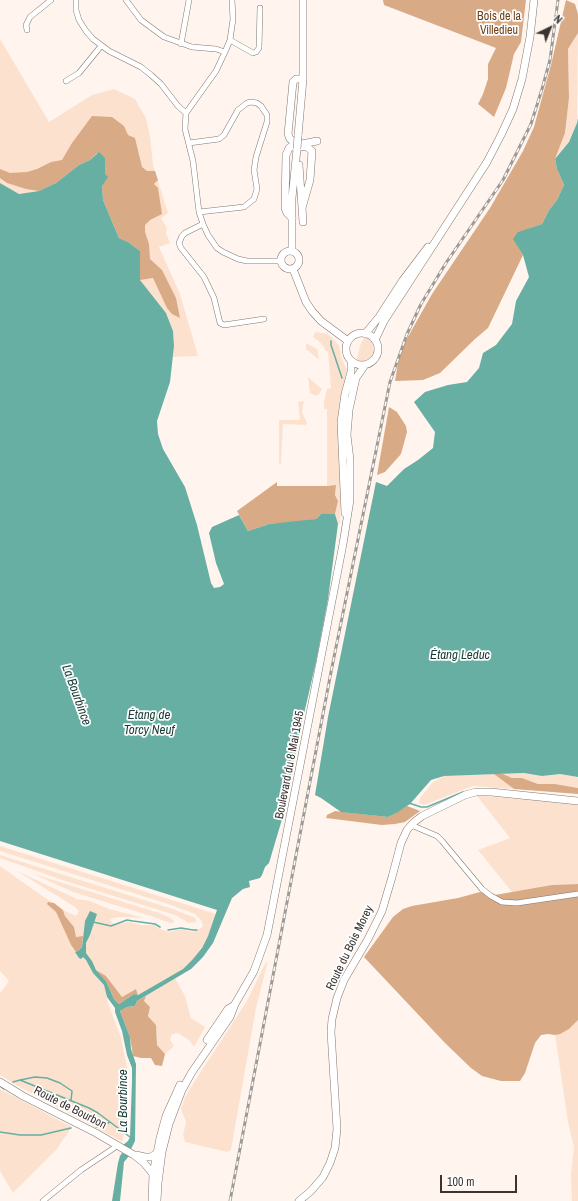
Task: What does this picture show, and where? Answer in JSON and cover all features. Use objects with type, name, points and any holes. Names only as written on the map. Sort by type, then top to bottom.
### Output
[{"type":"main road","points":[[292,251],[292,218],[303,79],[303,0]]},
{"type":"main road","points":[[375,340],[384,321],[493,152],[513,109],[522,79],[534,0]]},
{"type":"main road","points":[[303,79],[296,79],[293,82],[288,134],[290,139],[294,142],[302,144],[318,141]]},
{"type":"main road","points":[[292,218],[284,208],[286,155],[289,148],[292,146],[307,147],[312,152],[310,180],[302,208]]},
{"type":"main road","points":[[297,149],[303,222]]},
{"type":"main road","points":[[365,334],[379,317],[407,274],[454,214]]},
{"type":"main road","points":[[292,251],[298,255],[299,260],[298,265],[293,269],[289,269],[284,267],[281,261],[284,254],[292,251]]},
{"type":"main road","points":[[293,269],[306,302],[312,311],[325,324],[348,341]]},
{"type":"main road","points":[[365,334],[373,337],[375,340],[378,345],[377,355],[374,360],[365,365],[355,364],[351,361],[346,352],[348,341],[356,335],[365,334]]},
{"type":"main road","name":"Boulevard du 8 Mai 1945","points":[[346,523],[341,422],[345,394],[351,372],[351,361]]},
{"type":"main road","name":"Boulevard du 8 Mai 1945","points":[[157,1201],[162,1152],[182,1090],[192,1072],[230,1017],[235,1004],[254,971],[267,935],[337,580],[350,500],[350,460],[347,436],[349,410],[356,378],[365,365]]},
{"type":"main road","name":"Route du Bois Morey","points":[[299,1201],[311,1191],[323,1177],[330,1164],[335,1148],[337,1129],[332,1019],[337,998],[344,980],[368,939],[382,911],[402,839],[411,825],[417,819],[429,812],[465,795],[476,792],[491,792],[578,801]]},
{"type":"main road","name":"Boulevard du 8 Mai 1945","points":[[152,1201],[153,1174],[166,1116],[180,1085],[209,1037],[228,1009],[235,1004]]},
{"type":"main road","name":"Route de Bourbon","points":[[0,1082],[23,1096],[133,1154],[144,1163],[153,1174]]},
{"type":"main road","name":"Route de Bourbon","points":[[133,1154],[145,1157],[157,1153]]},
{"type":"street","points":[[27,30],[26,25],[30,17],[51,0]]},
{"type":"street","points":[[76,0],[76,10],[79,20],[86,31],[101,46],[141,67],[152,75],[178,106],[186,113]]},
{"type":"street","points":[[126,0],[135,13],[149,27],[164,37],[192,47],[216,49],[225,52]]},
{"type":"street","points":[[181,44],[189,0]]},
{"type":"street","points":[[232,0],[233,19],[230,40],[216,71],[186,113],[186,129],[193,161],[199,212],[202,224],[218,248],[231,256],[238,259],[255,262],[281,261]]},
{"type":"street","points":[[230,40],[253,52],[256,52],[259,48],[260,8]]},
{"type":"street","points":[[66,81],[79,74],[101,46]]},
{"type":"street","points":[[190,143],[219,139],[224,135],[238,110],[247,103],[257,103],[261,106],[267,116],[267,122],[254,170],[257,189],[254,199],[244,207],[199,212]]},
{"type":"street","points":[[202,224],[185,233],[179,243],[181,248],[204,277],[214,298],[220,323],[224,325],[264,320]]},
{"type":"street","points":[[411,825],[437,836],[482,889],[502,902],[517,903],[578,894]]},
{"type":"street","points":[[43,1201],[81,1170],[119,1146]]},
{"type":"shaded area","points":[[578,33],[577,123],[569,142],[555,159],[565,133],[569,98],[568,49]]},
{"type":"shaded area","points":[[0,39],[49,122],[92,95],[114,89],[135,99],[146,118],[150,136],[153,165],[168,213],[161,218],[167,228],[166,233],[170,243],[159,247],[180,294],[198,356],[173,357],[173,331],[166,313],[140,280],[140,251],[119,238],[90,160],[79,165],[56,183],[39,191],[19,194],[0,183]]},
{"type":"shaded area","points":[[315,332],[328,334],[339,345],[341,356],[347,371],[338,418],[341,494],[340,523],[338,524],[335,514],[338,501],[335,495],[336,485],[327,486],[327,409],[324,409],[324,402],[327,389],[331,388],[328,351],[326,351],[321,343],[313,337]]},
{"type":"shaded area","points":[[365,337],[369,339],[373,345],[374,352],[367,361],[356,361],[361,343]]},
{"type":"shaded area","points":[[306,343],[317,349],[319,360],[306,349]]},
{"type":"shaded area","points":[[308,377],[322,389],[316,396],[310,393]]},
{"type":"shaded area","points":[[304,401],[302,412],[307,423],[306,425],[283,424],[281,464],[279,464],[279,420],[300,420],[298,402]]},
{"type":"shaded area","points":[[524,773],[542,776],[560,774],[578,777],[578,788],[555,784],[538,784],[522,778],[512,778],[503,774]]},
{"type":"shaded area","points":[[494,774],[514,789],[473,786],[424,805],[419,803],[420,798],[433,782],[444,776]]},
{"type":"shaded area","points":[[477,796],[578,805],[578,884],[552,885],[532,890],[512,892],[478,850],[510,838]]},
{"type":"shaded area","points":[[0,846],[216,914],[208,936],[202,948],[183,969],[138,995],[136,989],[122,997],[106,976],[96,970],[86,953],[86,943],[93,927],[85,921],[83,936],[76,937],[74,927],[65,916],[63,910],[76,916],[79,911],[17,871],[77,899],[90,901],[109,909],[145,918],[113,918],[110,920],[115,925],[128,922],[142,925],[154,925],[169,932],[182,929],[192,932],[203,926],[201,920],[195,914],[171,905],[0,851]]},
{"type":"shaded area","points":[[0,855],[173,909],[195,918],[197,922],[189,923],[175,915],[65,881],[0,858]]},
{"type":"shaded area","points":[[0,866],[51,902],[48,904],[56,912],[75,952],[86,960],[93,973],[104,985],[109,1006],[121,1038],[128,1072],[126,1103],[128,1112],[128,1129],[123,1136],[123,1142],[0,1075],[0,993],[9,981],[0,971]]},
{"type":"shaded area","points":[[31,873],[159,913],[171,918],[174,921],[173,923],[170,923],[73,892]]},
{"type":"shaded area","points":[[268,961],[256,1008],[231,1150],[227,1152],[185,1142],[183,1135],[186,1122],[181,1109],[185,1097],[247,1001],[265,964]]},
{"type":"shaded area","points":[[175,978],[185,996],[191,1018],[205,1027],[194,1047],[190,1041],[178,1033],[172,1034],[170,1040],[174,1046],[165,1054],[157,1045],[156,1025],[148,1015],[144,1001],[146,996]]},
{"type":"shaded area","points":[[578,1020],[578,1201],[572,1201],[571,1174],[574,1147],[568,1122],[555,1035],[569,1029]]},
{"type":"shaded area","points":[[0,1089],[72,1127],[56,1150],[13,1193],[0,1171]]},
{"type":"green space","name":"Bois de la Villedieu","points":[[383,0],[526,0],[521,42],[514,54],[506,88],[494,117],[478,104],[488,79],[488,64],[496,48],[384,5]]},
{"type":"green space","points":[[566,0],[575,4],[578,14],[578,33],[568,49],[569,98],[565,133],[555,159],[557,169],[564,185],[557,200],[549,210],[542,224],[519,232],[514,239],[523,255],[488,328],[440,373],[423,380],[395,381],[400,351],[432,294],[490,208],[523,151],[534,127],[551,65]]},
{"type":"green space","points":[[92,116],[112,117],[124,126],[128,135],[135,138],[142,167],[147,171],[155,171],[158,180],[154,184],[158,188],[162,214],[150,220],[145,225],[145,232],[149,244],[150,259],[162,270],[176,298],[180,318],[172,314],[167,308],[153,278],[140,280],[140,251],[128,242],[119,238],[103,200],[102,186],[105,174],[105,158],[97,153],[90,160],[79,165],[56,183],[39,191],[26,189],[7,183],[0,178],[0,169],[10,173],[27,172],[51,162],[62,160],[72,143]]},
{"type":"green space","points":[[389,407],[397,412],[406,426],[407,432],[401,454],[385,472],[377,475]]},
{"type":"green space","points":[[277,482],[277,486],[336,485],[335,495],[338,501],[335,514],[321,514],[316,519],[297,522],[269,524],[248,531],[237,511]]},
{"type":"green space","points":[[494,774],[503,774],[512,778],[522,778],[538,784],[555,784],[578,788],[578,794],[514,789]]},
{"type":"green space","points":[[407,806],[420,811],[405,822],[395,824],[382,825],[326,818],[327,815],[335,811],[388,817]]},
{"type":"green space","points":[[578,884],[578,1020],[569,1029],[560,1034],[541,1035],[535,1043],[525,1073],[520,1081],[501,1081],[482,1076],[471,1068],[445,1043],[364,957],[393,917],[403,909],[480,892],[495,895],[552,885]]},
{"type":"green space","points":[[48,902],[54,903],[63,910],[65,916],[74,927],[76,937],[83,936],[82,947],[78,951],[76,952],[71,945],[56,912],[47,904]]},
{"type":"green space","points":[[96,970],[106,976],[122,997],[136,989],[138,995],[134,994],[119,1004],[114,999],[106,981]]},
{"type":"green space","points":[[146,996],[144,1001],[150,1007],[148,1016],[156,1025],[157,1045],[165,1054],[162,1066],[155,1065],[151,1058],[133,1056],[130,1037],[120,1011],[127,1007],[135,1006],[137,1001]]},
{"type":"water","name":"Étang Leduc","points":[[578,118],[578,777],[560,774],[542,776],[524,773],[444,776],[431,780],[410,804],[388,817],[341,812],[315,795],[328,717],[376,482],[387,486],[404,469],[433,448],[435,432],[414,402],[425,392],[448,385],[467,382],[479,368],[483,353],[496,345],[512,324],[516,301],[529,277],[523,255],[513,239],[518,232],[542,224],[549,210],[557,200],[564,185],[557,169],[555,159],[569,142]]},
{"type":"water","name":"Étang de Torcy Neuf","points":[[99,152],[105,158],[105,174],[108,177],[102,186],[103,200],[119,238],[128,242],[140,251],[140,280],[166,313],[173,331],[174,346],[170,382],[157,421],[158,434],[163,449],[185,487],[197,525],[211,583],[214,588],[220,587],[224,584],[216,563],[209,533],[212,527],[239,515],[248,531],[269,524],[316,519],[321,514],[335,514],[338,524],[328,599],[316,662],[283,816],[269,863],[265,867],[260,878],[249,881],[250,887],[243,889],[232,898],[213,943],[203,957],[191,969],[137,1001],[135,1006],[127,1007],[120,1011],[130,1037],[131,1049],[136,1064],[135,1141],[131,1149],[123,1145],[130,1137],[132,1068],[127,1055],[115,1008],[107,997],[104,985],[93,973],[86,960],[83,957],[81,959],[79,958],[75,952],[82,947],[85,921],[90,911],[97,914],[86,943],[86,953],[96,970],[106,981],[114,999],[119,1004],[134,994],[138,995],[183,969],[202,948],[217,910],[0,841],[0,183],[19,194],[39,191],[56,183],[79,165],[90,160]]},
{"type":"water","points":[[122,1153],[129,1156],[124,1162],[120,1201],[112,1201],[118,1163]]},
{"type":"waterway","points":[[331,341],[342,378]]},
{"type":"waterway","points":[[409,803],[421,807],[427,807],[463,792]]},
{"type":"waterway","points":[[93,922],[111,926],[127,920],[155,924],[160,927]]},
{"type":"waterway","points":[[168,930],[181,928],[197,930]]},
{"type":"waterway","points":[[20,1080],[35,1077],[47,1078],[60,1083],[72,1091],[71,1101]]},
{"type":"waterway","name":"La Bourbince","points":[[13,1082],[20,1080],[89,1108],[130,1137]]},
{"type":"waterway","points":[[0,1086],[4,1089]]},
{"type":"waterway","name":"La Bourbince","points":[[96,1127],[110,1122]]},
{"type":"waterway","points":[[0,1132],[20,1135],[41,1135],[71,1128]]},
{"type":"railway","points":[[230,1201],[331,672],[390,382],[407,334],[421,304],[446,263],[503,180],[531,124],[550,60],[558,0]]}]
